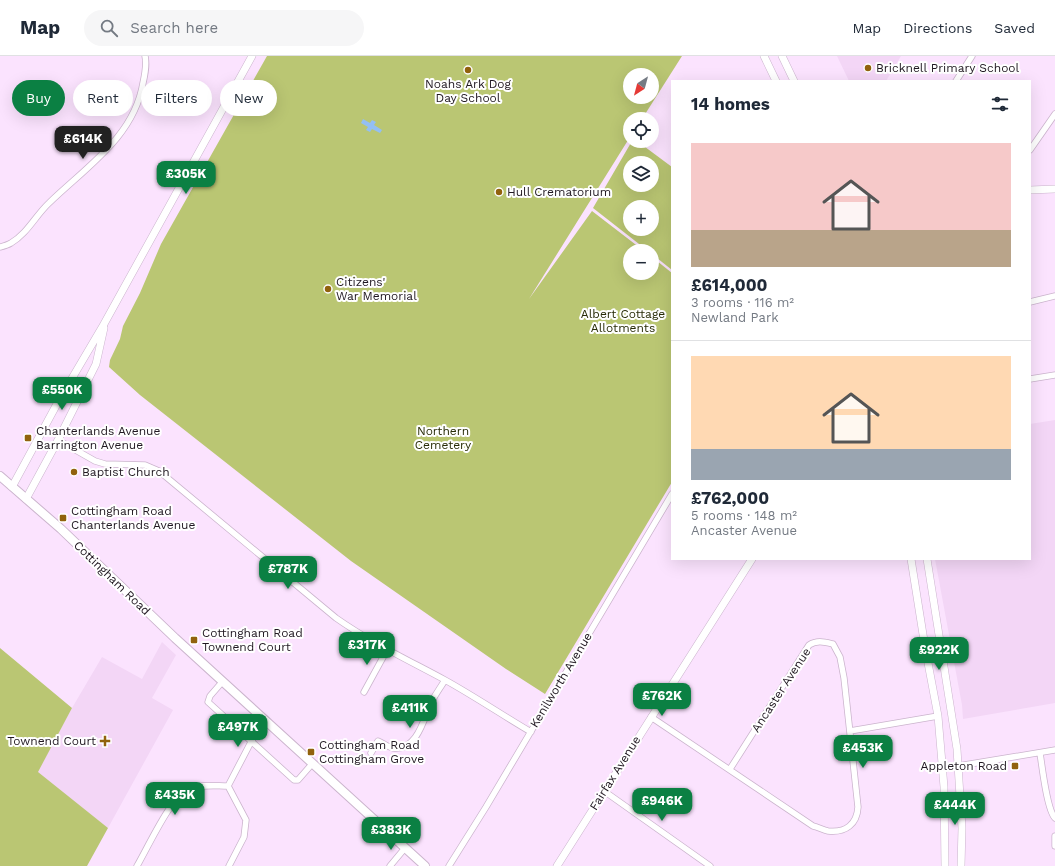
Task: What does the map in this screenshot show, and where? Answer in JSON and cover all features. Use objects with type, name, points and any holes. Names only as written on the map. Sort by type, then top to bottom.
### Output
[{"type":"main road","name":"Cottingham Road","points":[[0,476],[61,529],[175,638],[424,866]]},
{"type":"street","points":[[0,247],[12,242],[24,231],[45,206],[111,146],[126,126],[138,106],[147,64],[145,56]]},
{"type":"street","points":[[12,487],[252,56]]},
{"type":"street","points":[[764,56],[776,80]]},
{"type":"street","points":[[782,56],[794,80]]},
{"type":"street","points":[[957,80],[972,56]]},
{"type":"street","points":[[1031,149],[1055,114]]},
{"type":"street","points":[[1031,190],[1055,189]]},
{"type":"street","points":[[1031,302],[1055,296]]},
{"type":"street","points":[[26,499],[58,440],[96,364],[104,324]]},
{"type":"street","points":[[1031,379],[1055,375]]},
{"type":"street","points":[[58,440],[95,461],[105,464],[146,465],[159,471],[336,618],[387,650],[445,680],[531,732]]},
{"type":"street","name":"Kenilworth Avenue","points":[[449,866],[531,732],[671,496]]},
{"type":"street","name":"Fairfax Avenue","points":[[556,866],[751,560]]},
{"type":"street","points":[[910,560],[938,716],[944,787],[945,866]]},
{"type":"street","points":[[927,560],[958,766],[962,828],[961,866]]},
{"type":"street","name":"Ancaster Avenue","points":[[651,717],[813,826],[828,831],[848,828],[858,815],[858,807],[840,657],[833,644],[823,641],[812,643],[804,652],[730,769]]},
{"type":"street","points":[[925,647],[939,644]]},
{"type":"street","points":[[364,692],[387,650]]},
{"type":"street","points":[[371,753],[378,741],[392,748],[401,747],[413,742],[426,718],[428,710],[445,680]]},
{"type":"street","points":[[223,681],[210,696],[208,702],[294,780],[298,780],[312,764]]},
{"type":"street","points":[[850,731],[938,716]]},
{"type":"street","points":[[228,786],[265,719]]},
{"type":"street","points":[[958,766],[1055,750]]},
{"type":"street","points":[[1040,753],[1049,801],[1055,818]]},
{"type":"street","points":[[137,866],[177,797],[187,789],[206,785],[228,786]]},
{"type":"street","points":[[228,786],[246,820],[244,836],[229,866]]},
{"type":"street","points":[[604,791],[710,866]]},
{"type":"street","points":[[1055,836],[1055,846]]},
{"type":"street","points":[[390,866],[405,848]]},
{"type":"shaded area","name":"Bricknell Primary School","points":[[837,56],[901,56],[887,80],[849,80]]},
{"type":"shaded area","points":[[1055,420],[1055,703],[963,719],[962,705],[935,560],[1031,560],[1031,424]]},
{"type":"shaded area","name":"Townend Court","points":[[162,642],[176,655],[152,698],[173,710],[108,828],[37,773],[72,708],[102,657],[142,679]]},
{"type":"green space","name":"Northern Cemetery","points":[[267,56],[682,56],[659,92],[659,68],[623,68],[623,104],[652,104],[646,112],[623,112],[623,148],[529,299],[592,211],[635,244],[623,244],[623,280],[659,280],[659,263],[671,272],[671,484],[545,694],[506,669],[351,561],[140,395],[109,367],[110,360],[120,339],[123,326],[140,293],[161,244],[233,116],[277,116],[277,80],[253,80]]},
{"type":"green space","points":[[628,148],[646,148],[657,156],[623,156]]},
{"type":"green space","points":[[623,156],[623,192],[659,192],[659,157],[671,166],[671,269],[659,260],[659,244],[639,244],[629,236],[659,236],[659,200],[623,200],[623,231],[593,208]]},
{"type":"green space","points":[[0,648],[72,708],[38,772],[108,828],[87,866],[0,866]]},
{"type":"water","points":[[363,119],[370,123],[372,120],[376,122],[374,125],[382,130],[380,133],[372,129],[370,132],[366,130],[368,127],[361,123]]},
{"type":"place","name":"Bricknell Primary School","points":[[868,68]]},
{"type":"place","name":"Noahs Ark Dog Day School","points":[[468,70]]},
{"type":"place","name":"Hull Crematorium","points":[[499,192]]},
{"type":"place","name":"Citizens' War Memorial","points":[[328,289]]},
{"type":"place","name":"Chanterlands Avenue Barrington Avenue","points":[[28,438]]},
{"type":"place","name":"Baptist Church","points":[[74,472]]},
{"type":"place","name":"Cottingham Road Chanterlands Avenue","points":[[63,518]]},
{"type":"place","name":"Cottingham Road Townend Court","points":[[194,640]]},
{"type":"place","name":"Townend Court","points":[[105,741]]},
{"type":"place","name":"Cottingham Road Cottingham Grove","points":[[311,752]]},
{"type":"place","name":"Appleton Road","points":[[1015,766]]},
{"type":"park label","name":"Albert Cottage Allotments","points":[[623,321]]}]
